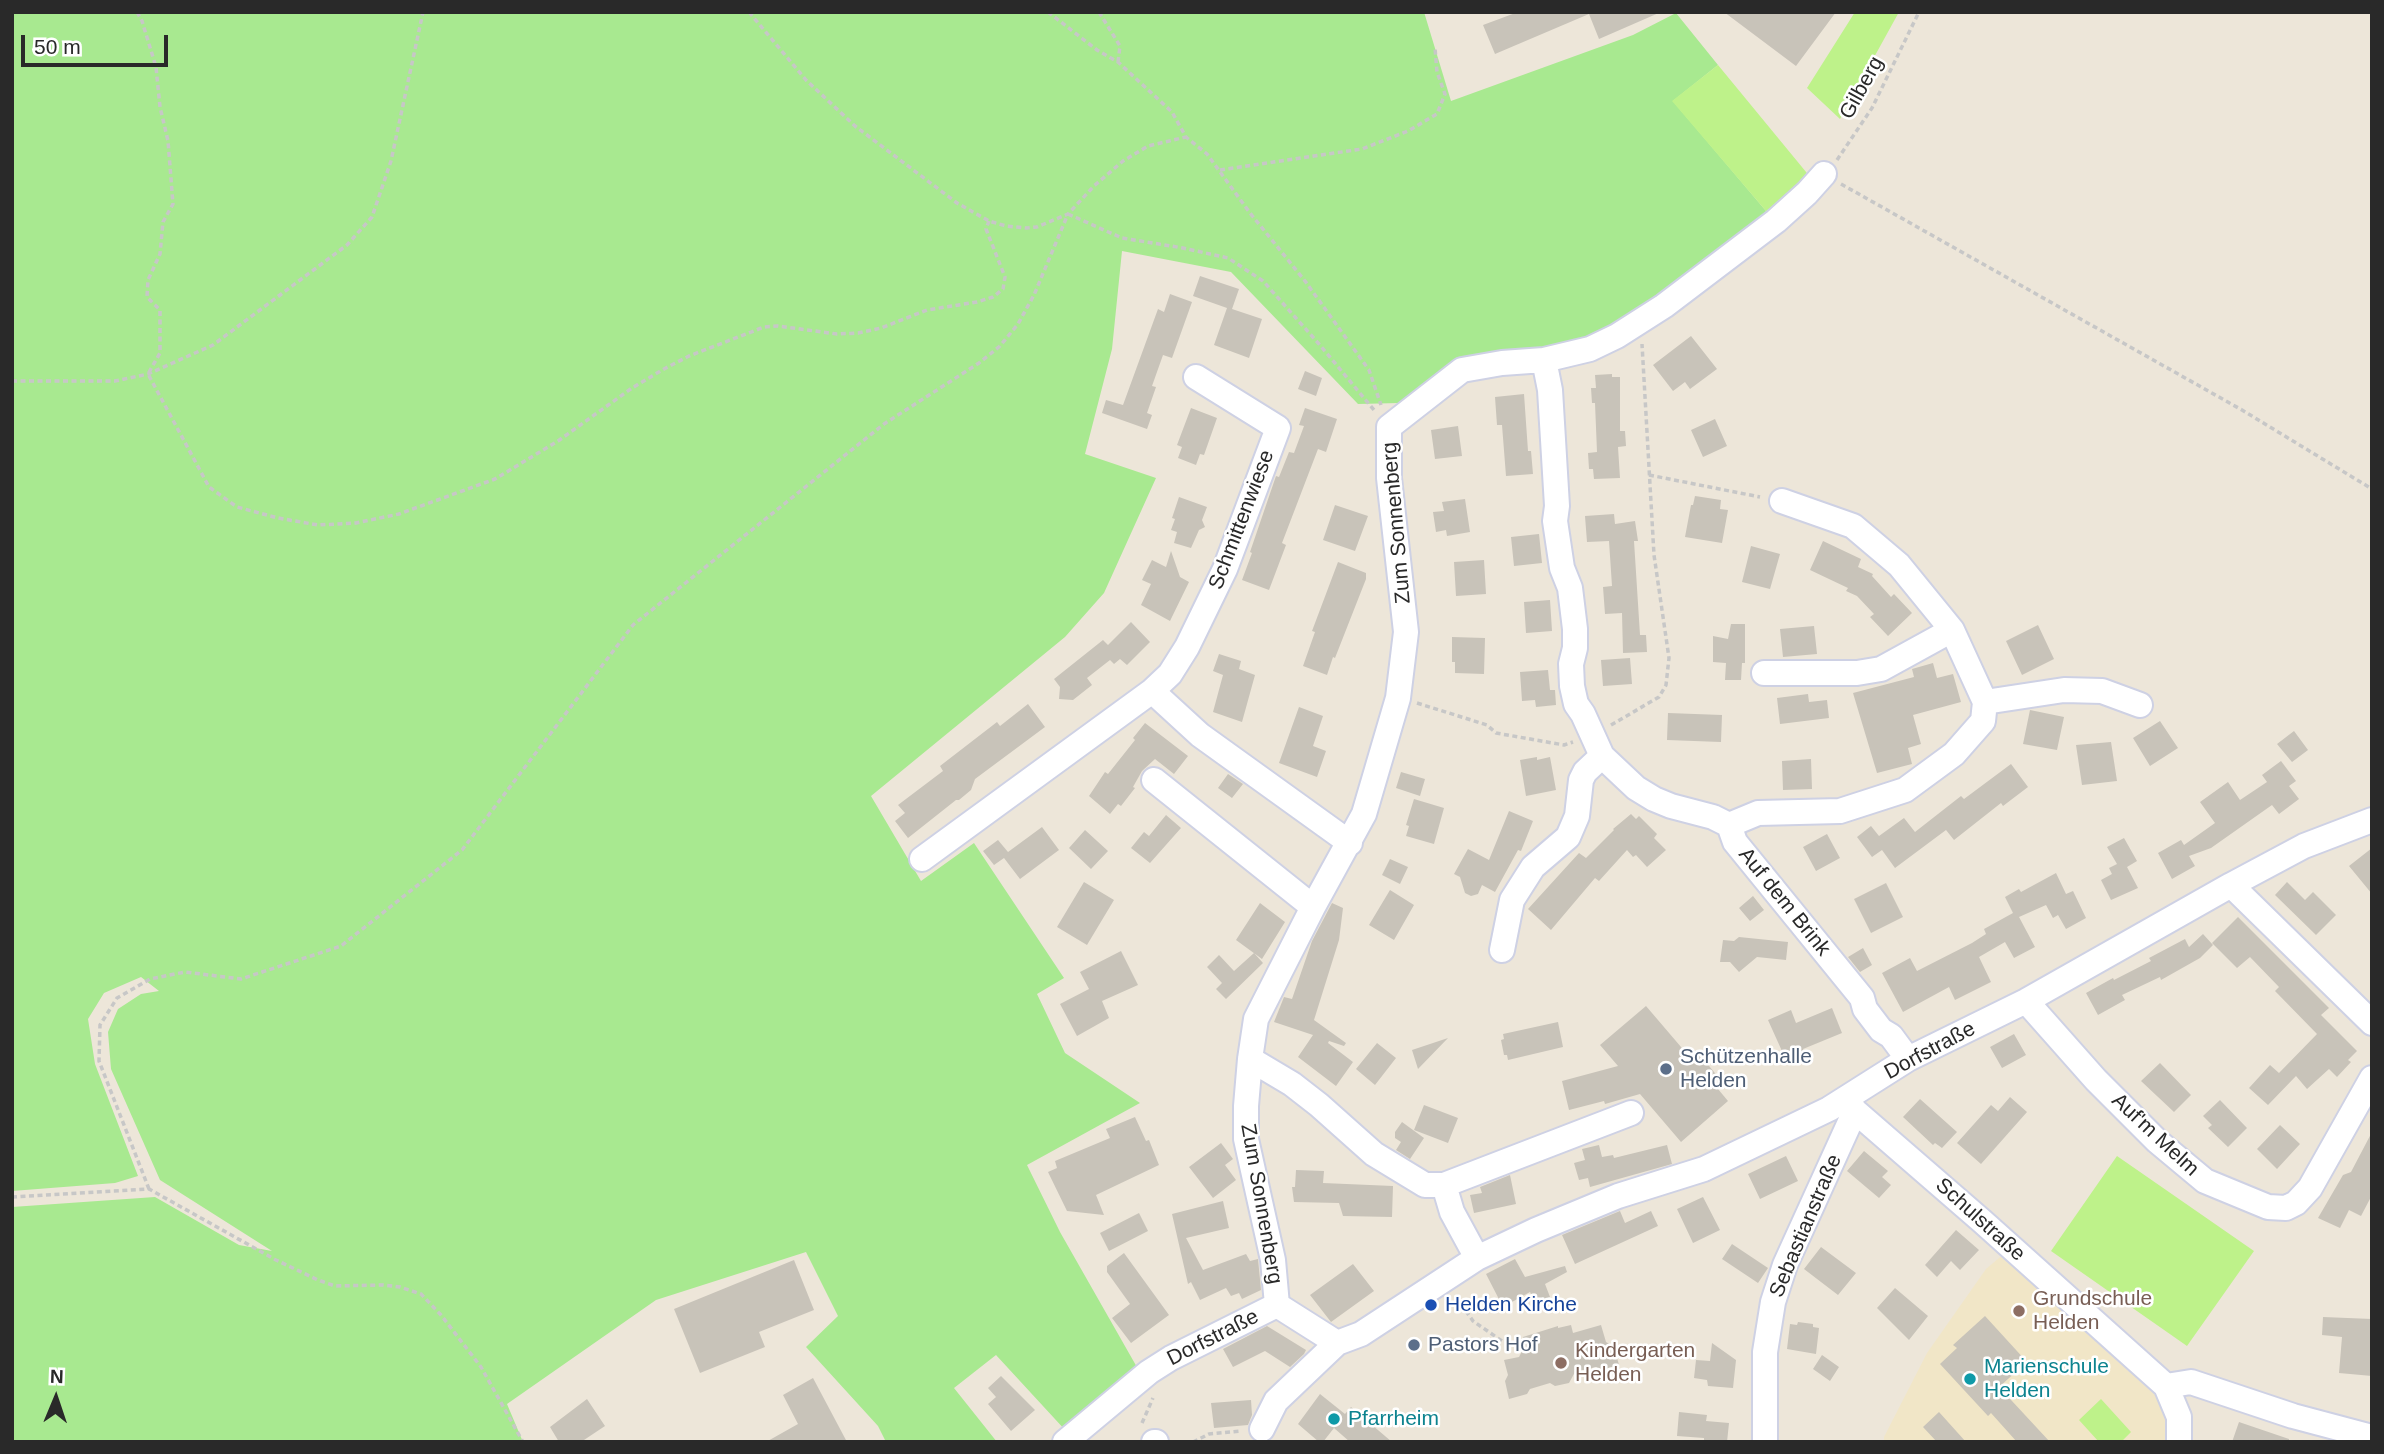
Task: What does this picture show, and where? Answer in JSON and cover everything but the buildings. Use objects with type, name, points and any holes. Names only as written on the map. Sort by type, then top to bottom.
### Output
[{"type":"street","name":"Zum Sonnenberg","points":[[1277,1305],[1273,1260],[1246,1139],[1250,1059],[1256,1019],[1364,814],[1398,698],[1405,645],[1404,601],[1390,478],[1389,427],[1462,370],[1502,363],[1544,360],[1590,349],[1641,321],[1776,221],[1824,174]]},
{"type":"street","name":"Auf dem Brink","points":[[1544,360],[1550,390],[1557,506],[1555,521],[1562,568],[1570,588],[1575,629],[1575,648],[1571,664],[1573,686],[1576,704],[1597,746],[1636,788],[1654,799],[1713,817],[1729,825],[1735,842],[1862,999],[1865,1009],[1881,1030],[1891,1036],[1908,1059]]},
{"type":"street","name":"Schmittenwiese","points":[[922,859],[1152,691],[1170,674],[1187,646],[1225,569],[1278,428],[1196,377]]},
{"type":"street","points":[[1729,825],[1758,813],[1840,811],[1905,790],[1954,754],[1983,721],[1985,702],[1952,630],[1899,565],[1853,526],[1782,501]]},
{"type":"street","points":[[1764,673],[1857,674],[1881,669],[1952,630]]},
{"type":"street","points":[[1985,702],[2064,690],[2102,691],[2140,705]]},
{"type":"street","points":[[1152,691],[1200,734],[1350,843]]},
{"type":"street","points":[[1502,950],[1512,900],[1533,867],[1568,836],[1577,816],[1581,780],[1597,746]]},
{"type":"street","points":[[1154,780],[1313,907]]},
{"type":"street","name":"Dorfstraße","points":[[1065,1442],[1160,1365],[1277,1305],[1337,1343],[1361,1335],[1477,1258],[1536,1230],[1618,1196],[1704,1169],[1851,1105],[1908,1059],[2026,1001],[2304,846],[2372,820]]},
{"type":"street","points":[[2231,885],[2372,1023]]},
{"type":"street","name":"Auf'm Melm","points":[[2026,1001],[2096,1080],[2157,1141],[2205,1181],[2268,1207],[2286,1208],[2296,1203],[2310,1188],[2372,1078]]},
{"type":"street","points":[[1250,1059],[1292,1084],[1374,1154],[1425,1185],[1444,1185],[1631,1114]]},
{"type":"street","name":"Schulstraße","points":[[1851,1105],[2166,1386],[2179,1417],[2179,1442]]},
{"type":"street","name":"Sebastianstraße","points":[[1765,1442],[1765,1352],[1773,1302],[1785,1265],[1851,1105]]},
{"type":"street","points":[[1444,1185],[1452,1212],[1477,1258]]},
{"type":"street","points":[[1262,1429],[1276,1401],[1337,1343]]},
{"type":"street","points":[[2166,1386],[2191,1382],[2293,1416],[2340,1436],[2372,1437]]},
{"type":"path","points":[[137,12],[156,67],[160,107],[168,141],[173,204],[163,222],[160,254],[148,279],[147,297],[160,310],[160,353],[148,374]]},
{"type":"path","points":[[12,381],[115,381],[148,374],[213,345],[347,246],[372,217],[391,161],[423,12]]},
{"type":"path","points":[[749,12],[806,80],[855,126],[957,203],[989,221],[1026,229],[1068,214],[1122,238],[1228,258],[1263,281],[1389,427]]},
{"type":"path","points":[[1048,12],[1097,50],[1118,62],[1172,111],[1186,137],[1207,154],[1305,281],[1369,370],[1389,427]]},
{"type":"path","points":[[1099,12],[1120,46],[1118,62]]},
{"type":"path","name":"Gilberg","points":[[1824,174],[1836,162],[1872,108],[1919,12]]},
{"type":"path","points":[[1219,170],[1362,149],[1408,131],[1437,114],[1445,94],[1437,72],[1435,48]]},
{"type":"path","points":[[149,1189],[99,1061],[100,1025],[117,998],[150,979],[185,972],[241,979],[341,946],[462,850],[633,625],[884,424],[979,363],[1000,346],[1018,324],[1034,295],[1068,214],[1094,186],[1123,161],[1148,146],[1186,137]]},
{"type":"path","points":[[1824,174],[2242,410],[2372,489]]},
{"type":"path","points":[[148,374],[209,487],[237,507],[278,518],[318,525],[356,523],[399,514],[495,479],[558,441],[632,388],[664,369],[689,356],[764,327],[778,326],[837,334],[858,333],[881,328],[927,310],[993,297],[1003,289],[1005,277],[986,229],[989,221]]},
{"type":"path","points":[[1443,711],[1487,725],[1496,733],[1564,745],[1597,746],[1659,698],[1666,685],[1669,659],[1654,555],[1641,321]]},
{"type":"path","points":[[1649,475],[1782,501]]},
{"type":"path","points":[[12,1197],[149,1189],[276,1260],[318,1280],[335,1286],[391,1286],[421,1294],[441,1315],[481,1367],[523,1442]]},
{"type":"path","points":[[1437,1286],[1452,1292],[1473,1321],[1502,1341]]},
{"type":"path","points":[[1193,1442],[1209,1434],[1262,1429]]},
{"type":"shaded area","name":"Grundschule Helden","points":[[2011,1248],[2166,1386],[2179,1442],[1884,1442],[1884,1437],[1927,1353],[1986,1269]]},
{"type":"green space","points":[[12,12],[1424,12],[1451,101],[1633,35],[1676,13],[1718,65],[1673,101],[1772,218],[1633,320],[1567,347],[1399,403],[1358,404],[1231,272],[1122,251],[1112,349],[1085,454],[1156,478],[1104,593],[1065,637],[871,796],[921,881],[974,843],[1064,978],[1037,994],[1065,1053],[1140,1103],[1027,1165],[1060,1232],[1138,1369],[1066,1431],[996,1355],[954,1388],[997,1442],[886,1442],[878,1426],[806,1347],[838,1316],[806,1252],[656,1300],[507,1404],[523,1442],[12,1442],[12,1207],[155,1197],[239,1245],[272,1251],[160,1180],[111,1069],[108,1032],[118,1009],[141,994],[159,991],[141,977],[104,993],[88,1019],[95,1064],[138,1176],[115,1183],[12,1191]]},
{"type":"green space","points":[[1855,12],[1899,12],[1840,119],[1807,88]]},
{"type":"green space","points":[[1718,65],[1811,178],[1772,218],[1672,101]]},
{"type":"green space","points":[[2117,1156],[2254,1251],[2187,1346],[2051,1251]]},
{"type":"green space","points":[[2101,1399],[2131,1432],[2121,1442],[2099,1442],[2079,1420]]},
{"type":"place","name":"Schützenhalle Helden","points":[[1666,1069]]},
{"type":"place","name":"Helden Kirche","points":[[1431,1305]]},
{"type":"place","name":"Grundschule Helden","points":[[2019,1311]]},
{"type":"place","name":"Pastors Hof","points":[[1414,1345]]},
{"type":"place","name":"Kindergarten Helden","points":[[1561,1363]]},
{"type":"place","name":"Marienschule Helden","points":[[1970,1379]]},
{"type":"place","name":"Pfarrheim","points":[[1334,1419]]}]
